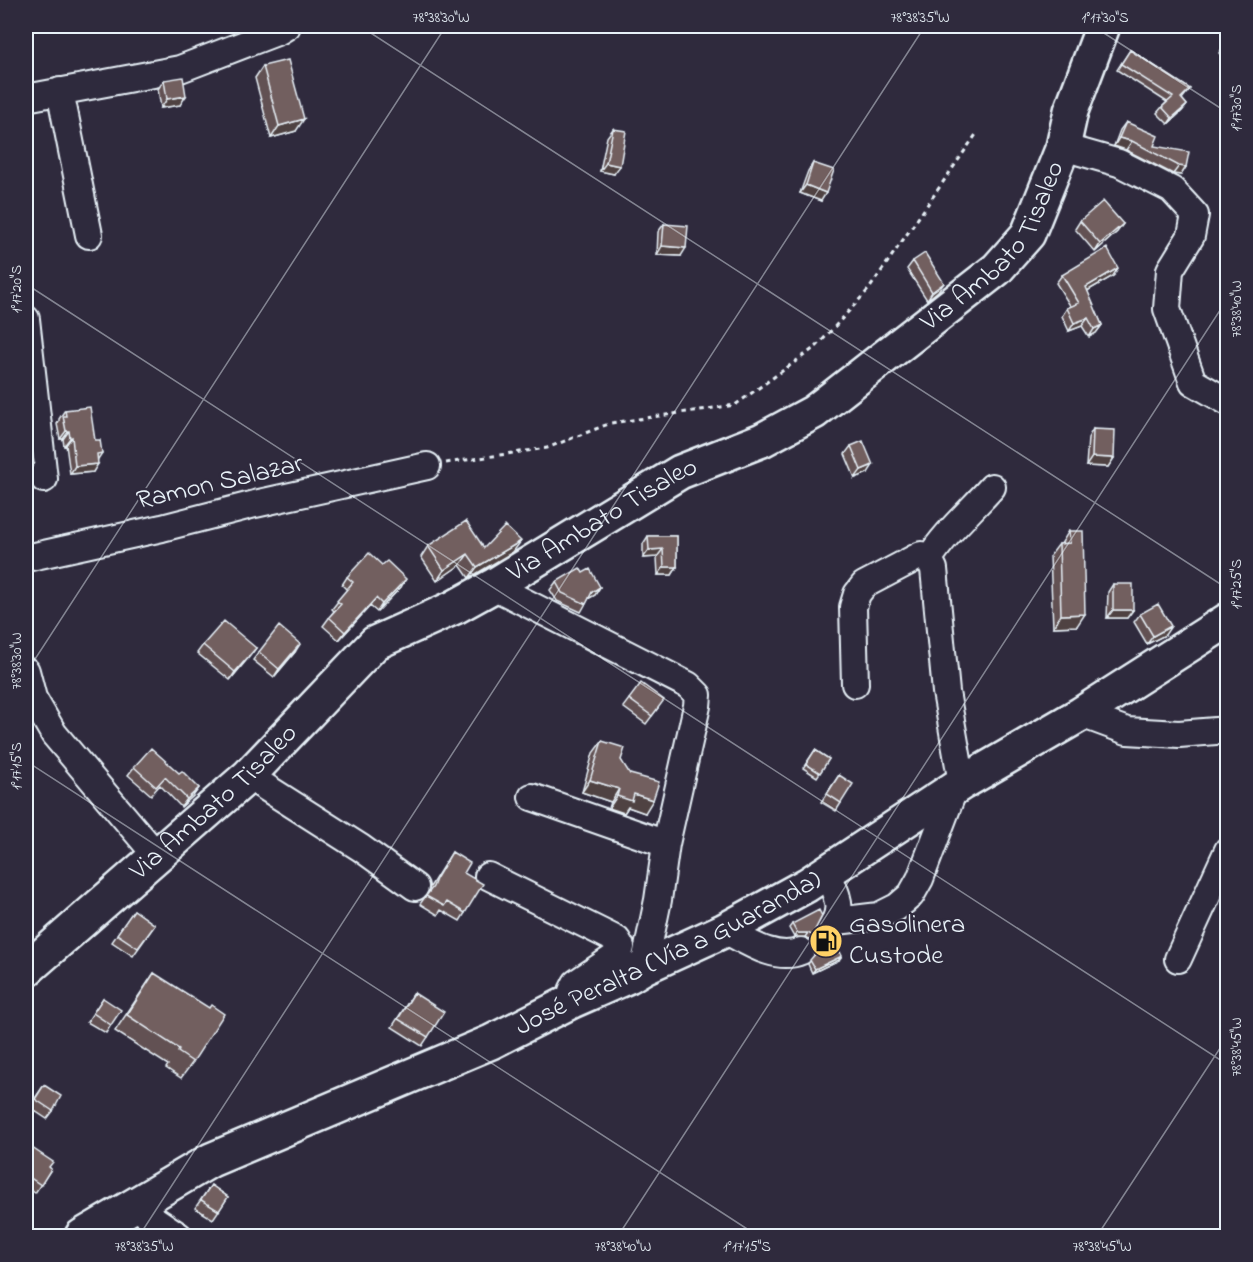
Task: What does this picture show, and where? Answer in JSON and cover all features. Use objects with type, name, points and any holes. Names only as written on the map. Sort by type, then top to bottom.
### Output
[{"type":"main road","name":"Via Ambato Tisaleo","points":[[26,970],[248,776],[375,643],[455,607],[494,586],[680,472],[762,440],[814,412],[997,269],[1028,234],[1063,147],[1071,111],[1103,26]]},
{"type":"main road","name":"José Peralta (Vía a Guaranda)","points":[[82,1236],[211,1160],[492,1042],[572,1001],[725,930],[827,871],[959,785],[1081,714],[1227,620]]},
{"type":"street","points":[[26,98],[180,69],[283,28]]},
{"type":"street","points":[[60,91],[89,235]]},
{"type":"street","points":[[1063,147],[1119,163],[1172,190],[1194,215],[1191,236],[1170,270],[1167,309],[1192,382],[1227,402]]},
{"type":"street","points":[[26,319],[44,479]]},
{"type":"street","name":"Ramon Salazar","points":[[26,558],[428,466]]},
{"type":"street","points":[[929,559],[940,541],[992,487]]},
{"type":"street","points":[[827,871],[839,904],[832,928],[879,916],[897,908],[911,895],[920,879],[959,785],[946,692],[934,569],[929,559],[921,555],[864,585],[857,594],[853,607],[855,684]]},
{"type":"street","points":[[494,586],[688,685],[698,695],[666,844],[658,900],[644,967]]},
{"type":"street","points":[[26,671],[33,698],[54,734],[157,856]]},
{"type":"street","points":[[1081,714],[1127,731],[1179,734],[1227,730]]},
{"type":"street","points":[[248,776],[361,848],[415,886]]},
{"type":"street","points":[[532,797],[666,844]]},
{"type":"street","points":[[1178,959],[1227,850]]},
{"type":"street","points":[[488,876],[617,940],[621,947],[619,954],[576,983],[572,991],[572,1001]]},
{"type":"street","points":[[725,930],[774,952],[793,954],[801,951]]},
{"type":"street","points":[[133,1205],[179,1236]]},
{"type":"path","points":[[428,466],[547,448],[611,423],[735,405],[817,346],[869,289],[977,133]]},
{"type":"building","points":[[1130,50],[1190,89],[1181,98],[1187,105],[1172,118],[1162,107],[1173,97],[1121,64]]},
{"type":"building","points":[[288,60],[304,119],[279,126],[263,66]]},
{"type":"building","points":[[183,77],[186,96],[167,99],[164,80]]},
{"type":"building","points":[[1126,122],[1158,136],[1154,146],[1189,152],[1186,167],[1179,166],[1132,141],[1119,138]]},
{"type":"building","points":[[613,129],[626,131],[620,166],[606,163]]},
{"type":"building","points":[[813,163],[834,170],[826,193],[806,185]]},
{"type":"building","points":[[1103,201],[1123,224],[1100,244],[1080,221]]},
{"type":"building","points":[[664,224],[688,226],[686,248],[662,246]]},
{"type":"building","points":[[1107,248],[1118,268],[1086,287],[1102,325],[1094,329],[1088,318],[1074,323],[1067,308],[1079,303],[1062,275]]},
{"type":"building","points":[[925,253],[944,283],[932,292],[913,261]]},
{"type":"building","points":[[90,407],[95,440],[100,440],[102,453],[97,454],[98,464],[75,466],[72,437],[70,438],[69,431],[66,431],[63,416],[66,416],[65,410]]},
{"type":"building","points":[[26,424],[34,464],[26,466]]},
{"type":"building","points":[[1093,429],[1115,430],[1114,458],[1092,457]]},
{"type":"building","points":[[863,441],[873,465],[861,470],[851,446]]},
{"type":"building","points":[[466,521],[484,548],[505,526],[521,541],[477,567],[468,554],[444,570],[428,546]]},
{"type":"building","points":[[1069,531],[1083,531],[1085,614],[1061,615],[1059,544],[1070,543]]},
{"type":"building","points":[[648,536],[677,536],[677,567],[664,567],[663,549],[649,550]]},
{"type":"building","points":[[369,553],[382,565],[387,561],[406,579],[382,604],[376,598],[345,632],[329,617],[341,604],[337,601],[353,582],[347,577]]},
{"type":"building","points":[[580,568],[583,573],[590,569],[600,587],[592,592],[586,604],[562,593],[556,582]]},
{"type":"building","points":[[1113,584],[1133,584],[1133,610],[1113,610]]},
{"type":"building","points":[[1158,604],[1171,626],[1153,636],[1140,614]]},
{"type":"building","points":[[224,621],[256,648],[235,672],[203,645]]},
{"type":"building","points":[[279,626],[300,644],[279,669],[259,652]]},
{"type":"building","points":[[641,683],[664,700],[652,716],[629,699]]},
{"type":"building","points":[[602,741],[625,748],[621,760],[630,774],[659,782],[653,800],[634,794],[632,801],[617,796],[619,789],[590,780]]},
{"type":"building","points":[[151,748],[179,773],[182,771],[199,788],[187,799],[165,777],[156,787],[134,767]]},
{"type":"building","points":[[815,750],[829,759],[820,773],[806,764]]},
{"type":"building","points":[[839,775],[853,784],[841,803],[827,794]]},
{"type":"building","points":[[452,852],[470,863],[464,873],[483,884],[465,913],[447,902],[444,906],[426,896]]},
{"type":"building","points":[[134,910],[155,925],[138,948],[117,934]]},
{"type":"building","points":[[819,910],[822,916],[815,930],[816,937],[822,944],[830,946],[836,944],[842,956],[815,969],[810,960],[818,951],[818,942],[808,933],[797,933],[792,924]]},
{"type":"building","points":[[154,973],[209,1008],[211,1005],[224,1014],[193,1062],[178,1052],[179,1049],[127,1015]]},
{"type":"building","points":[[414,993],[444,1012],[428,1037],[398,1019]]},
{"type":"building","points":[[103,998],[121,1010],[111,1025],[93,1013]]},
{"type":"building","points":[[44,1085],[61,1096],[53,1111],[35,1099]]},
{"type":"building","points":[[26,1144],[53,1162],[41,1185],[26,1175]]},
{"type":"building","points":[[211,1185],[228,1197],[219,1211],[201,1200]]},
{"type":"place","name":"Gasolinera Custode","points":[[826,941]]}]
